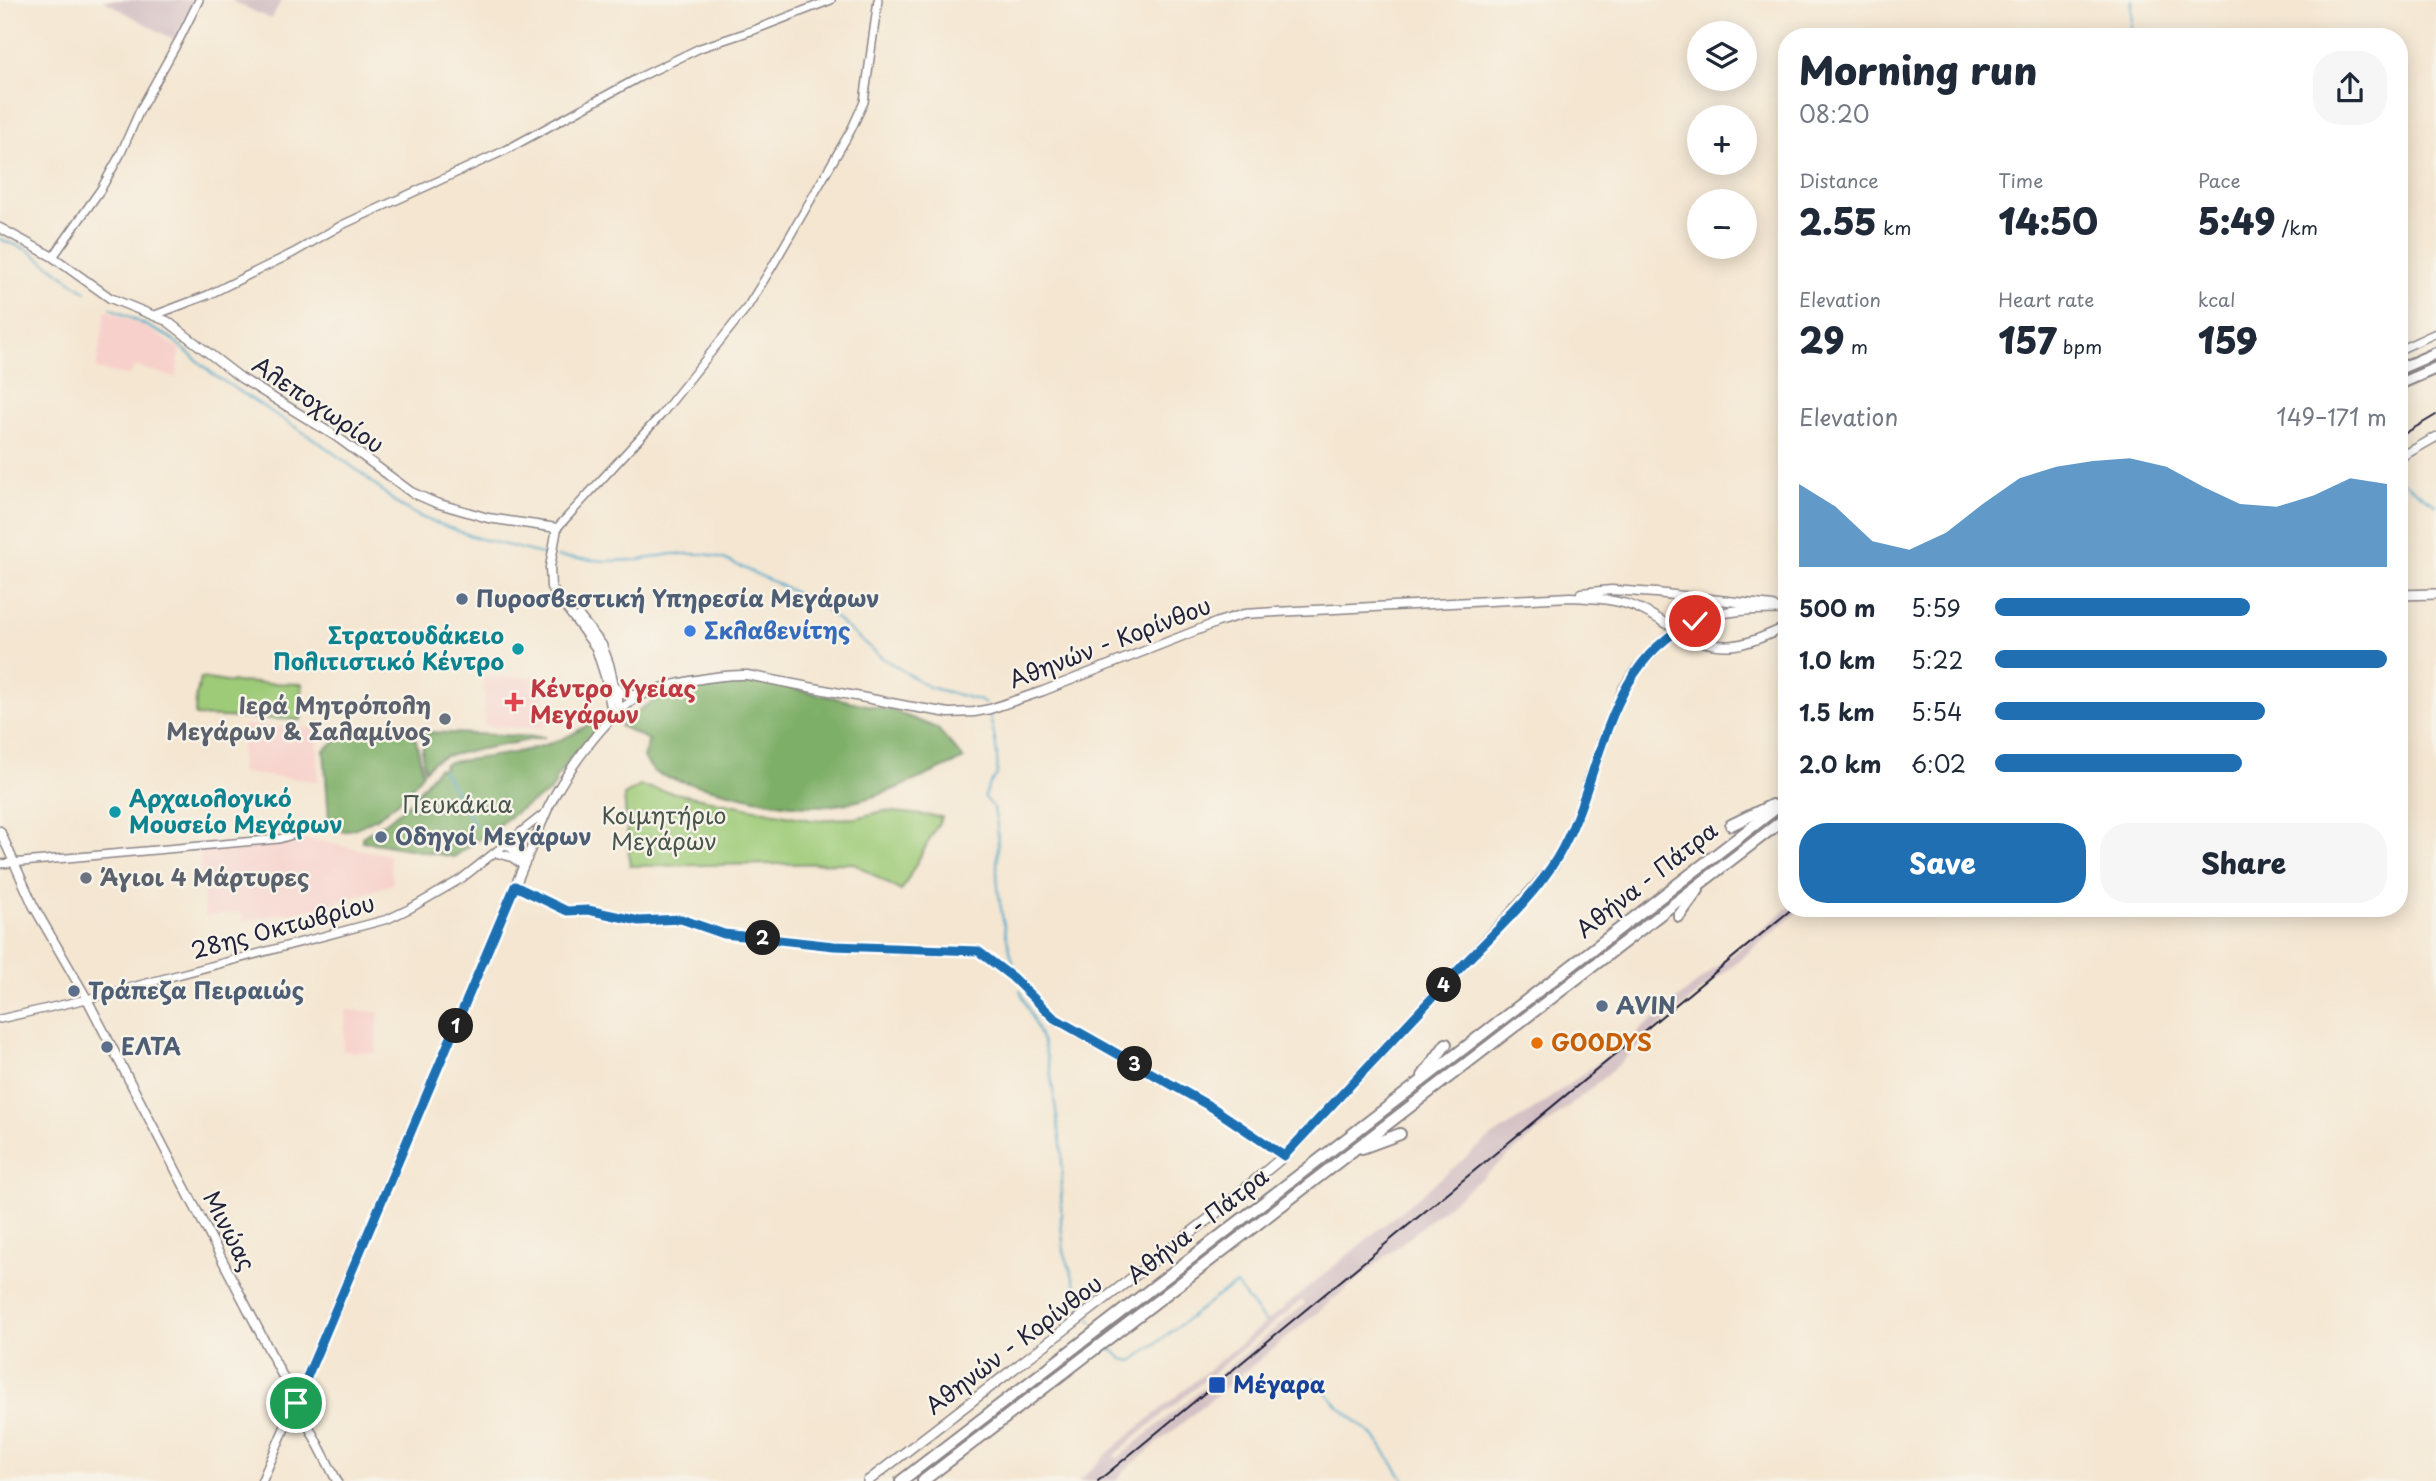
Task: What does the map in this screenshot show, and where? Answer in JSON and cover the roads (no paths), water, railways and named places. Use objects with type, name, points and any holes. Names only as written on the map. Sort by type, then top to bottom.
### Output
[{"type":"highway","points":[[2408,365],[2436,353]]},
{"type":"highway","points":[[2408,380],[2436,368]]},
{"type":"highway","points":[[1731,825],[1778,802]]},
{"type":"highway","name":"Αθήνα - Πάτρα","points":[[901,1481],[1778,805]]},
{"type":"highway","name":"Αθήνα - Πάτρα","points":[[923,1481],[1778,824]]},
{"type":"highway","points":[[1679,916],[1706,879]]},
{"type":"highway","points":[[1416,1085],[1446,1044]]},
{"type":"highway","points":[[1350,1153],[1400,1134]]},
{"type":"main road","name":"Αλεποχωρίου","points":[[0,229],[53,257],[110,298],[155,315],[186,334],[250,383],[337,437],[411,492],[436,503],[488,518],[557,528]]},
{"type":"main road","points":[[2408,453],[2436,437]]},
{"type":"main road","points":[[557,528],[550,567],[554,592],[596,648],[619,715]]},
{"type":"main road","name":"Αθηνών - Κορίνθου","points":[[1570,597],[1585,592],[1611,590],[1778,607]]},
{"type":"main road","points":[[2408,595],[2436,594]]},
{"type":"main road","name":"Αθηνών - Κορίνθου","points":[[262,1481],[547,811],[576,763],[619,715],[648,693],[718,677],[753,675],[906,706],[949,713],[974,712],[1043,691],[1179,636],[1244,614],[1594,597],[1629,605],[1690,638],[1711,645],[1745,643],[1778,630]]},
{"type":"main road","points":[[568,608],[598,639],[607,656],[619,715]]},
{"type":"main road","name":"Αθηνών - Κορίνθου","points":[[868,1481],[1096,1307],[1284,1156],[1553,866],[1579,811],[1615,706],[1636,670],[1665,639],[1695,621],[1728,611],[1778,608]]},
{"type":"main road","points":[[615,687],[627,695],[648,693]]},
{"type":"main road","name":"Αθηνών - Κορίνθου","points":[[619,715],[668,688]]},
{"type":"main road","name":"Μινώας","points":[[0,831],[37,914],[87,999],[337,1481]]},
{"type":"main road","points":[[507,845],[525,862]]},
{"type":"main road","points":[[497,853],[525,862]]},
{"type":"main road","points":[[286,1423],[304,1420]]},
{"type":"street","points":[[53,257],[101,189],[199,0]]},
{"type":"street","points":[[155,315],[208,295],[293,253],[342,225],[506,150],[640,77],[700,48],[831,0]]},
{"type":"street","points":[[557,528],[661,415],[748,306],[766,277],[824,178],[864,102],[878,0]]},
{"type":"street","points":[[2408,346],[2436,333]]},
{"type":"street","name":"28ης Οκτωβρίου","points":[[0,1019],[87,999],[388,919],[447,888],[497,853],[547,811]]},
{"type":"street","points":[[0,864],[196,848],[279,839],[292,835]]},
{"type":"street","points":[[515,886],[567,911],[588,910],[639,921],[681,919],[724,934],[834,946],[976,951],[1012,977],[1054,1018],[1066,1026],[1213,1108],[1284,1156]]},
{"type":"waterway","points":[[2131,28],[2132,0]]},
{"type":"waterway","points":[[0,239],[28,250],[86,292]]},
{"type":"waterway","points":[[111,308],[171,338],[214,375],[317,441],[365,476],[397,504],[423,518],[477,538],[546,555]]},
{"type":"waterway","points":[[2408,485],[2436,505]]},
{"type":"waterway","points":[[557,557],[606,561],[639,560],[671,554],[706,554],[726,560],[821,606],[881,657],[929,687],[985,704]]},
{"type":"waterway","points":[[989,714],[996,744],[997,775],[984,797],[992,806],[996,818],[1000,901],[1017,977]]},
{"type":"waterway","points":[[443,770],[475,824]]},
{"type":"waterway","points":[[1020,990],[1043,1043],[1050,1069],[1062,1152],[1061,1224],[1064,1251],[1083,1307]]},
{"type":"waterway","points":[[1111,1348],[1122,1359],[1133,1361],[1236,1285],[1265,1322]]},
{"type":"waterway","points":[[1313,1378],[1338,1406],[1376,1438],[1405,1481]]},
{"type":"railway","points":[[2408,432],[2436,415]]},
{"type":"railway","points":[[1098,1481],[1782,917]]},
{"type":"place","name":"Πυροσβεστική Υπηρεσία Μεγάρων","points":[[462,599]]},
{"type":"place","name":"Σκλαβενίτης","points":[[690,631]]},
{"type":"place","name":"Στρατουδάκειο Πολιτιστικό Κέντρο","points":[[518,649]]},
{"type":"place","name":"Κέντρο Υγείας Μεγάρων","points":[[514,702]]},
{"type":"place","name":"Ιερά Μητρόπολη Μεγάρων & Σαλαμίνος","points":[[445,719]]},
{"type":"place","name":"Αρχαιολογικό Μουσείο Μεγάρων","points":[[115,812]]},
{"type":"place","name":"Οδηγοί Μεγάρων","points":[[381,837]]},
{"type":"place","name":"Άγιοι 4 Μάρτυρες","points":[[86,878]]},
{"type":"place","name":"Τράπεζα Πειραιώς","points":[[74,991]]},
{"type":"place","name":"AVIN","points":[[1602,1006]]},
{"type":"place","name":"GOODYS","points":[[1537,1043]]},
{"type":"place","name":"ΕΛΤΑ","points":[[107,1047]]},
{"type":"place","name":"Μέγαρα","points":[[1217,1385]]},
{"type":"park label","name":"Πευκάκια","points":[[457,805]]},
{"type":"park label","name":"Κοιμητήριο Μεγάρων","points":[[664,829]]}]
